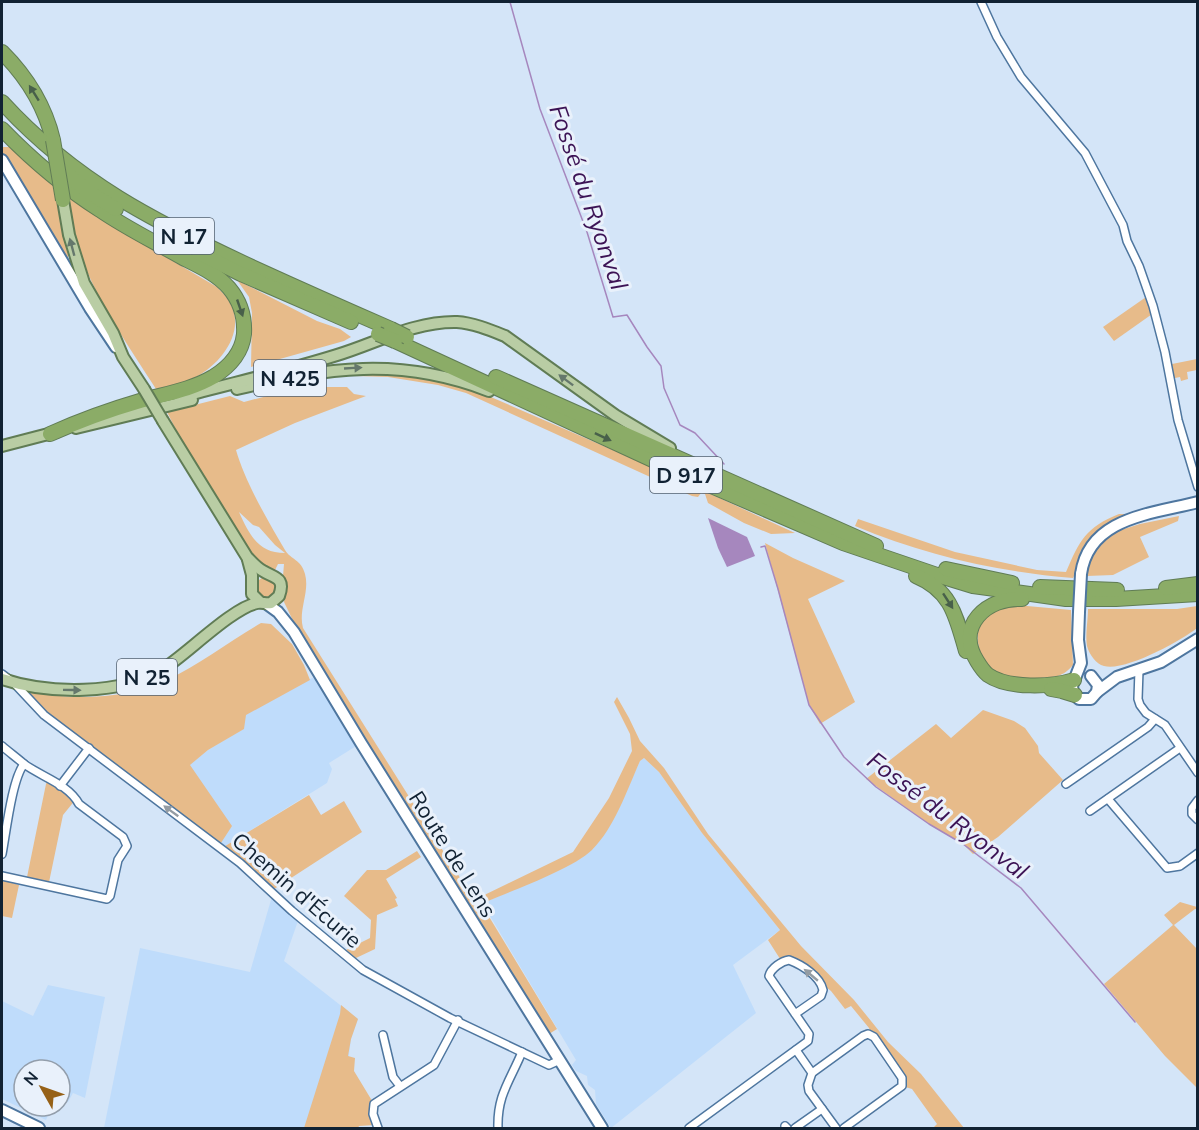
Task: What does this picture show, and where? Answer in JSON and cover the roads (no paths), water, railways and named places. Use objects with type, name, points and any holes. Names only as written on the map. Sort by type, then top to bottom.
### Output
[{"type":"highway","points":[[2,52],[22,74],[40,101],[54,140],[63,200]]},
{"type":"highway","name":"N 17","points":[[2,102],[50,149],[131,208],[393,335]]},
{"type":"highway","name":"N 17","points":[[2,115],[82,186],[126,214],[241,274],[393,335]]},
{"type":"highway","points":[[2,129],[37,164],[84,200],[224,282],[236,297],[243,315],[244,334],[240,349],[230,363],[214,376],[189,387],[99,413],[50,434]]},
{"type":"highway","name":"D 917","points":[[393,335],[531,404],[672,469],[843,543],[937,575],[973,586],[1008,592],[1089,599],[1197,594]]},
{"type":"highway","name":"D 917","points":[[393,335],[900,555],[968,574],[1023,585],[1066,589],[1118,590],[1178,586],[1197,582]]},
{"type":"highway","points":[[843,543],[859,554],[923,579],[942,592],[955,615],[969,658],[976,672],[986,681],[1005,688],[1056,689],[1075,695]]},
{"type":"highway","points":[[1075,679],[1054,685],[1005,682],[990,676],[982,669],[974,656],[970,642],[972,627],[979,614],[997,602],[1015,599],[1097,605],[1149,603],[1167,597]]},
{"type":"main road","points":[[2,160],[84,298],[144,389],[247,557],[266,573]]},
{"type":"main road","points":[[63,200],[67,226],[79,270],[113,333],[123,357]]},
{"type":"main road","name":"N 425","points":[[50,434],[137,408],[336,356],[405,330],[457,322],[488,329],[505,336],[615,416],[723,478]]},
{"type":"main road","name":"N 425","points":[[2,446],[261,383],[323,371],[360,368],[406,370],[456,379],[531,404]]},
{"type":"main road","points":[[1197,502],[1120,522],[1107,529],[1089,548],[1081,574],[1078,640],[1081,663],[1072,690],[1079,699],[1088,700],[1117,677],[1161,662],[1197,639]]},
{"type":"main road","points":[[247,557],[252,594],[263,603],[274,602],[279,596],[281,586],[272,574],[266,573],[258,576],[252,583]]},
{"type":"main road","points":[[279,596],[288,624]]},
{"type":"main road","name":"Route de Lens","points":[[263,603],[288,624],[529,1014],[542,1029],[558,1062],[602,1128]]},
{"type":"main road","name":"N 25","points":[[2,679],[33,686],[79,691],[106,688],[144,679],[163,670],[238,612],[263,603]]},
{"type":"main road","points":[[1081,663],[1096,681],[1097,692]]},
{"type":"main road","points":[[1075,679],[1083,674],[1117,677]]},
{"type":"main road","points":[[558,1062],[597,1128]]},
{"type":"main road","points":[[2,1110],[39,1128]]},
{"type":"street","points":[[981,2],[1006,53],[1041,102],[1085,153],[1123,225],[1127,241],[1139,266],[1153,306],[1181,432],[1197,487]]},
{"type":"street","points":[[1139,670],[1138,699],[1140,705],[1146,713],[1165,725],[1197,773]]},
{"type":"street","name":"Chemin d'Écurie","points":[[2,674],[14,683],[29,700],[89,748],[240,863],[292,912],[363,970],[414,999],[549,1065],[558,1062]]},
{"type":"street","points":[[29,700],[28,691],[33,686]]},
{"type":"street","points":[[1066,783],[1148,727],[1155,719]]},
{"type":"street","points":[[2,746],[24,764],[60,786],[79,804],[126,840],[127,846],[118,860],[110,896],[107,899],[2,876]]},
{"type":"street","points":[[60,786],[89,748]]},
{"type":"street","points":[[1090,811],[1180,748]]},
{"type":"street","points":[[2,853],[16,782],[24,764]]},
{"type":"street","points":[[1108,799],[1167,868],[1180,866],[1197,853]]},
{"type":"street","points":[[1197,800],[1192,808],[1192,814],[1197,820]]},
{"type":"street","points":[[689,1128],[808,1041],[810,1036],[769,976],[771,971],[782,962],[789,960],[814,976],[823,990],[820,996],[795,1014]]},
{"type":"street","points":[[378,1128],[373,1114],[374,1104],[434,1065],[458,1020]]},
{"type":"street","points":[[383,1035],[391,1070],[400,1086]]},
{"type":"street","points":[[836,1128],[808,1088],[812,1073],[863,1036],[868,1035],[874,1037],[903,1078],[902,1086],[844,1128]]},
{"type":"street","points":[[796,1050],[812,1073]]},
{"type":"street","points":[[498,1128],[501,1097],[522,1052]]},
{"type":"street","points":[[795,1128],[822,1109]]},
{"type":"waterway","name":"Fossé du Ryonval","points":[[510,2],[540,109],[587,232],[613,317],[627,315],[661,366],[664,388],[680,425],[695,433],[724,464]]},
{"type":"waterway","name":"Fossé du Ryonval","points":[[761,547],[765,546],[809,705],[844,757],[876,787],[929,824],[963,844],[1021,888],[1135,1022]]}]
